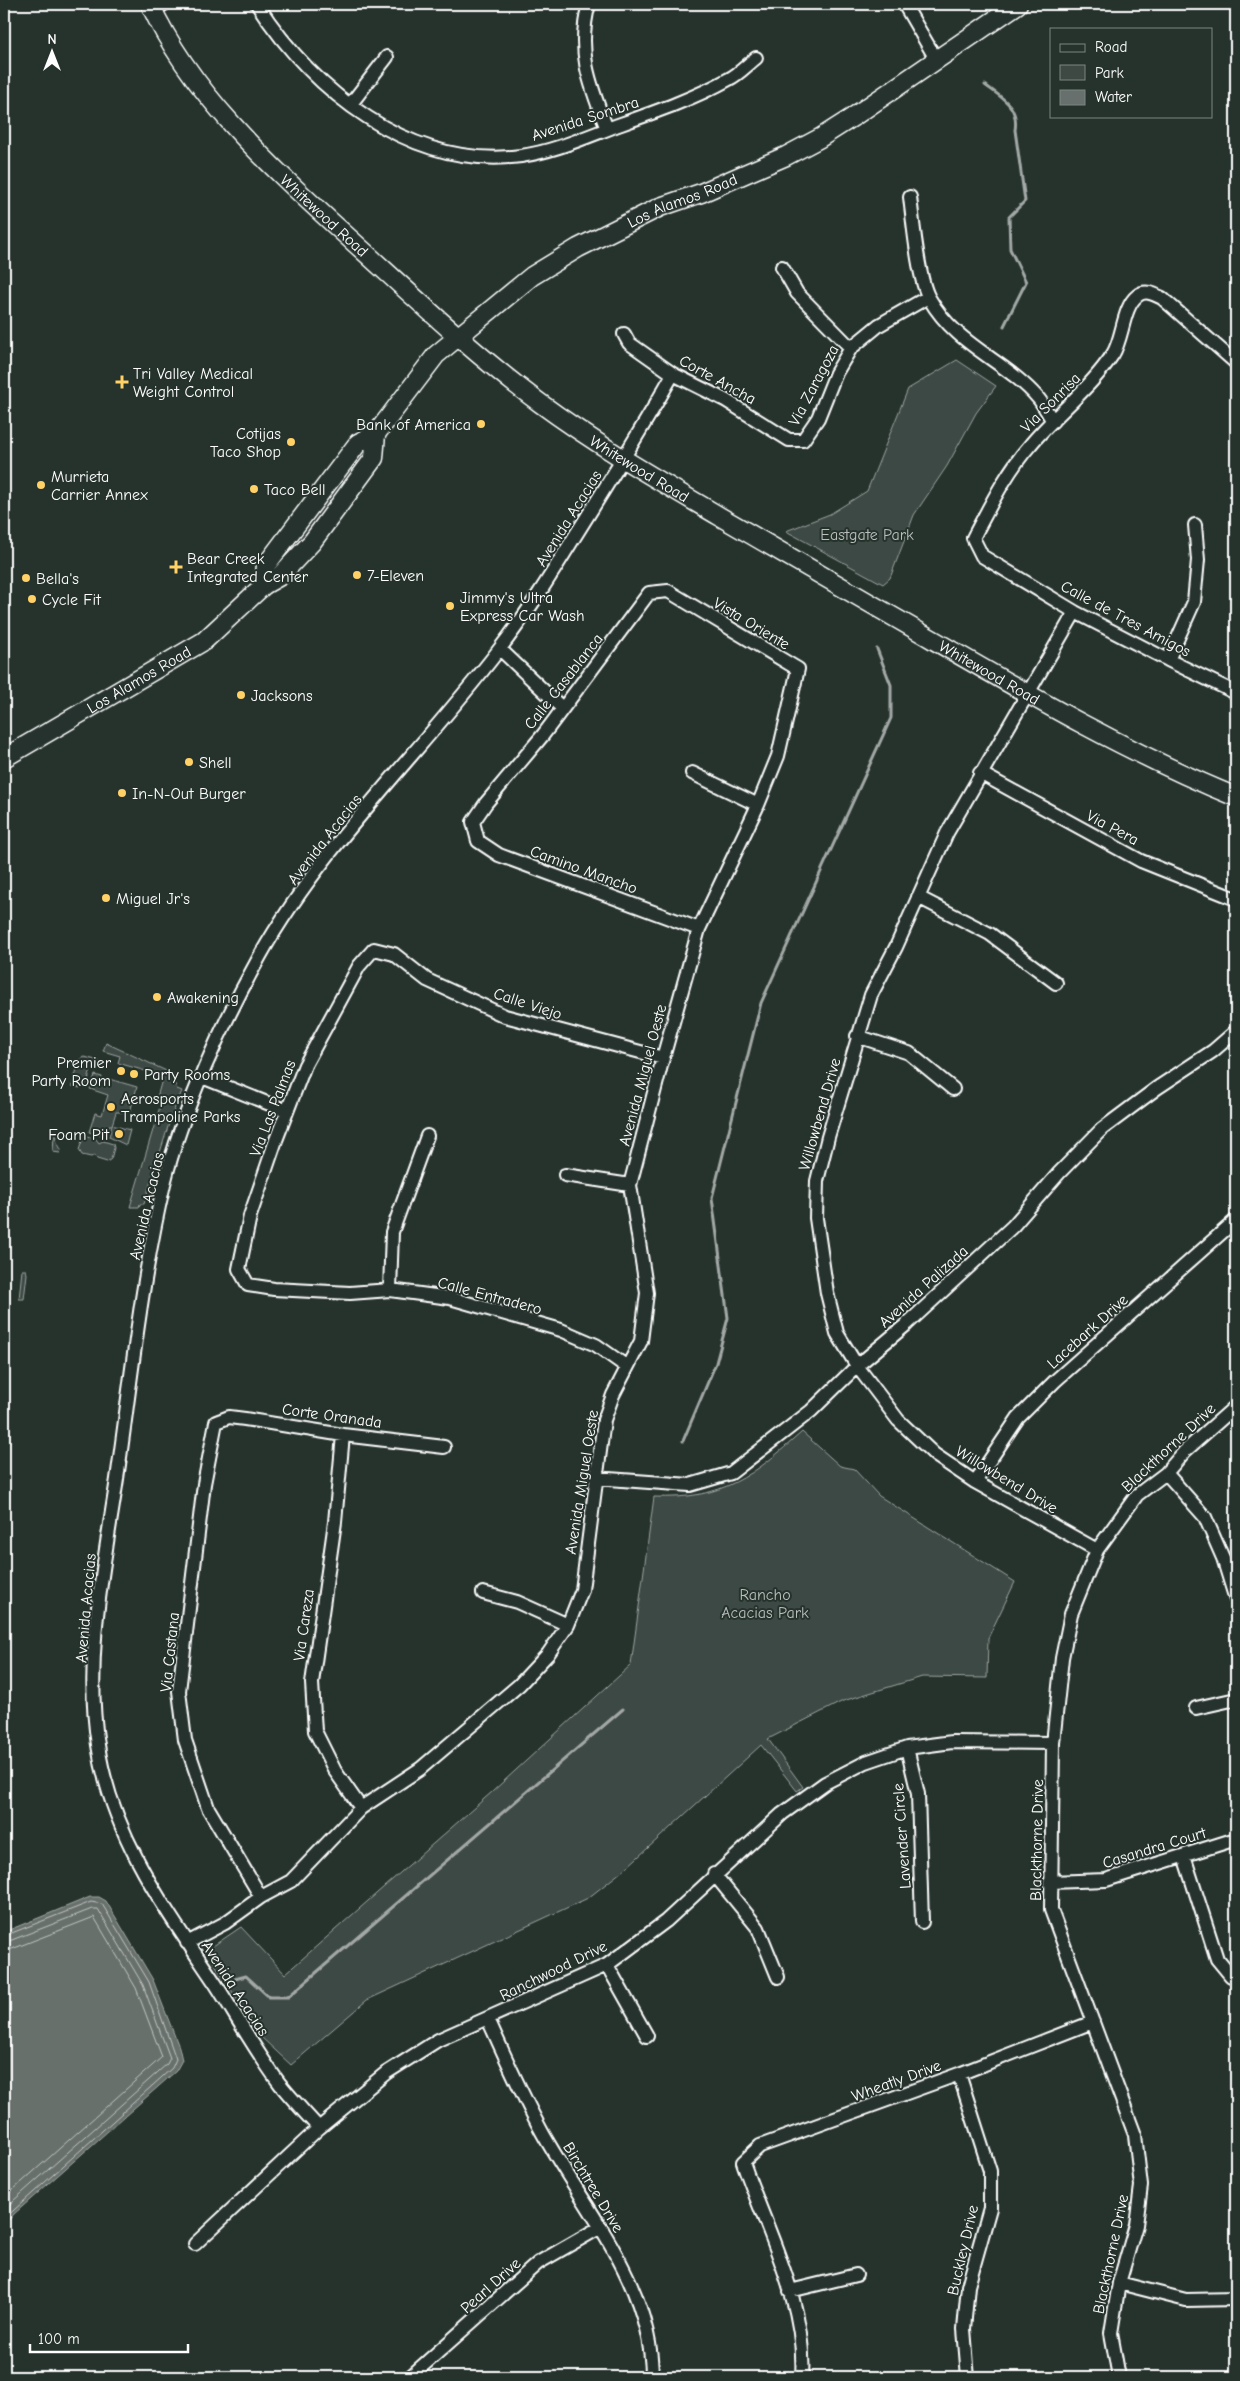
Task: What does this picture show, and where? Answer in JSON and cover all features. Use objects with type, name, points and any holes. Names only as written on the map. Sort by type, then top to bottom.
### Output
[{"type":"main road","name":"Los Alamos Road","points":[[4,758],[204,641],[264,585],[266,565],[358,443],[376,434],[436,355],[532,276],[578,248],[660,207],[700,193],[786,156],[853,117],[1018,4]]},
{"type":"main road","name":"Whitewood Road","points":[[155,6],[185,64],[218,109],[250,145],[288,182],[458,335],[540,403],[624,460],[1026,694],[1127,749],[1236,798]]},
{"type":"street","name":"Avenida Sombra","points":[[257,4],[277,35],[309,72],[350,105],[391,132],[430,147],[474,156],[520,156],[561,147],[669,106],[731,78],[756,58]]},
{"type":"street","points":[[589,4],[583,41],[586,69],[607,129]]},
{"type":"street","points":[[904,4],[936,59]]},
{"type":"street","points":[[350,105],[387,57]]},
{"type":"street","points":[[910,197],[921,269],[928,297],[952,329],[973,348],[1014,377],[1039,399],[1052,421]]},
{"type":"street","points":[[782,267],[797,293],[851,348]]},
{"type":"street","name":"Via Sonrisa","points":[[1004,568],[982,556],[973,538],[992,501],[1030,444],[1099,374],[1114,352],[1130,304],[1138,294],[1150,292],[1162,298],[1236,363]]},
{"type":"street","name":"Via Zaragoza","points":[[803,440],[818,418],[836,372],[851,348],[879,324],[928,297]]},
{"type":"street","name":"Corte Ancha","points":[[624,334],[629,343],[673,374],[725,400],[789,440],[803,440]]},
{"type":"street","name":"Avenida Acacias","points":[[319,2128],[281,2086],[139,1864],[124,1832],[109,1789],[98,1746],[95,1643],[103,1570],[149,1264],[165,1182],[192,1100],[261,954],[306,884],[500,649],[540,593],[624,460],[673,374]]},
{"type":"street","points":[[1168,660],[1194,602],[1198,560],[1195,525]]},
{"type":"street","name":"Calle de Tres Amigos","points":[[1004,568],[1075,612],[1236,693]]},
{"type":"street","name":"Calle Casablanca","points":[[473,822],[626,627],[649,593],[668,591],[690,605]]},
{"type":"street","name":"Vista Oriente","points":[[690,605],[798,669]]},
{"type":"street","name":"Willowbend Drive","points":[[1075,612],[980,773],[947,833],[872,995],[857,1036],[817,1181],[816,1218],[823,1273],[838,1333],[857,1366],[898,1420],[935,1455],[975,1482],[1097,1550]]},
{"type":"street","points":[[500,649],[562,708]]},
{"type":"street","name":"Avenida Miguel Oeste","points":[[188,1943],[291,1881],[361,1808],[420,1769],[519,1685],[548,1654],[568,1625],[582,1590],[604,1420],[627,1367],[641,1341],[647,1293],[630,1185],[699,929],[758,805],[778,756],[798,669]]},
{"type":"street","points":[[692,773],[758,805]]},
{"type":"street","name":"Via Pera","points":[[980,773],[1142,860],[1236,899]]},
{"type":"street","name":"Camino Mancho","points":[[473,822],[478,841],[499,855],[699,929]]},
{"type":"street","points":[[918,897],[990,934],[1056,983]]},
{"type":"street","name":"Via Las Palmas","points":[[274,1289],[248,1285],[239,1269],[250,1216],[305,1066],[359,966],[374,949],[394,954]]},
{"type":"street","name":"Calle Viejo","points":[[394,954],[427,980],[505,1016],[663,1058]]},
{"type":"street","name":"Avenida Palizada","points":[[595,1478],[690,1485],[731,1473],[811,1411],[857,1366],[907,1324],[1013,1226],[1059,1173],[1102,1129],[1157,1088],[1213,1051],[1236,1031]]},
{"type":"street","points":[[857,1036],[909,1053],[953,1089]]},
{"type":"street","points":[[202,1077],[288,1111]]},
{"type":"street","points":[[390,1290],[392,1232],[428,1136]]},
{"type":"street","points":[[565,1175],[630,1185]]},
{"type":"street","name":"Lacebark Drive","points":[[975,1482],[1018,1418],[1055,1381],[1236,1220]]},
{"type":"street","name":"Calle Entradero","points":[[274,1289],[350,1294],[390,1290],[450,1298],[561,1330],[596,1345],[627,1367]]},
{"type":"street","name":"Blackthorne Drive","points":[[1119,2377],[1110,2333],[1119,2283],[1136,2225],[1141,2186],[1136,2135],[1051,1910],[1053,1743],[1062,1658],[1071,1614],[1097,1550],[1137,1495],[1166,1473],[1185,1452],[1236,1406]]},
{"type":"street","name":"Corte Oranada","points":[[216,1422],[230,1417],[245,1418],[444,1448]]},
{"type":"street","name":"Via Castana","points":[[216,1422],[204,1484],[179,1691],[184,1740],[208,1808],[262,1898]]},
{"type":"street","name":"Via Careza","points":[[343,1434],[335,1522],[312,1683],[315,1730],[335,1771],[361,1808]]},
{"type":"street","points":[[1166,1473],[1205,1517],[1223,1558],[1236,1600]]},
{"type":"street","points":[[482,1593],[517,1602],[568,1625]]},
{"type":"street","points":[[1196,1708],[1236,1698]]},
{"type":"street","name":"Ranchwood Drive","points":[[195,2244],[319,2128],[386,2073],[438,2040],[607,1965],[666,1921],[714,1874],[782,1814],[825,1783],[866,1762],[907,1748],[952,1742],[1053,1743]]},
{"type":"street","name":"Lavender Circle","points":[[907,1748],[918,1794],[922,1922]]},
{"type":"street","name":"Casandra Court","points":[[1050,1882],[1106,1880],[1236,1839]]},
{"type":"street","points":[[1184,1856],[1216,1959],[1231,1976]]},
{"type":"street","points":[[714,1874],[758,1928],[778,1977]]},
{"type":"street","points":[[607,1965],[647,2036]]},
{"type":"street","name":"Birchtree Drive","points":[[488,2019],[542,2132],[621,2263],[643,2312],[652,2353],[652,2377]]},
{"type":"street","name":"Wheatly Drive","points":[[790,2291],[743,2162],[760,2146],[959,2074],[1093,2022]]},
{"type":"street","name":"Buckley Drive","points":[[959,2074],[990,2171],[990,2208],[968,2286],[964,2329],[968,2377]]},
{"type":"street","name":"Pearl Drive","points":[[410,2377],[538,2263],[599,2228]]},
{"type":"street","points":[[802,2377],[798,2329],[790,2291],[856,2275]]},
{"type":"street","points":[[1119,2283],[1186,2300],[1236,2299]]},
{"type":"green space","name":"Eastgate Park","points":[[957,360],[996,386],[976,413],[947,466],[914,515],[890,578],[883,584],[786,531],[830,514],[867,491],[908,389]]},
{"type":"green space","points":[[106,1043],[175,1075],[173,1080],[177,1089],[182,1091],[171,1117],[144,1204],[140,1204],[139,1207],[130,1207],[161,1103],[156,1101],[163,1076],[118,1063],[120,1056],[103,1051]]},
{"type":"green space","points":[[85,1057],[99,1061],[96,1070],[91,1069],[87,1084],[84,1083],[80,1088],[72,1086],[80,1059]]},
{"type":"green space","points":[[95,1075],[102,1077],[101,1082],[108,1084],[109,1079],[137,1087],[130,1112],[116,1112],[112,1125],[109,1125],[105,1136],[89,1132],[95,1113],[102,1115],[108,1095],[90,1089]]},
{"type":"green space","name":"Foam Pit","points":[[112,1125],[130,1130],[126,1145],[109,1137]]},
{"type":"green space","points":[[54,1135],[57,1136],[56,1140],[61,1150],[60,1153],[53,1152]]},
{"type":"green space","points":[[87,1136],[96,1139],[99,1143],[103,1141],[113,1144],[114,1148],[111,1159],[107,1162],[97,1159],[95,1155],[91,1157],[82,1155],[79,1150],[83,1138]]},
{"type":"green space","points":[[22,1270],[26,1270],[27,1274],[24,1299],[19,1299]]},
{"type":"green space","name":"Rancho Acacias Park","points":[[802,1432],[840,1466],[854,1469],[879,1496],[1015,1582],[988,1638],[987,1678],[922,1677],[843,1701],[768,1739],[803,1787],[797,1791],[761,1745],[626,1868],[588,1898],[367,2000],[291,2065],[261,2037],[211,1958],[213,1946],[241,1927],[285,1974],[492,1792],[631,1665],[654,1497],[678,1497],[699,1494],[736,1482],[768,1461]]},
{"type":"water","points":[[90,1897],[99,1897],[106,1901],[153,1980],[179,2047],[182,2060],[176,2071],[14,2214],[4,2226],[4,1932]]},
{"type":"waterway","points":[[985,85],[1008,103],[1012,109],[1016,122],[1015,130],[1025,201],[1009,217],[1010,249],[1026,282],[1004,326]]},
{"type":"waterway","points":[[683,1441],[716,1363],[728,1318],[712,1198],[761,1003],[891,718],[891,685],[877,649]]},
{"type":"waterway","points":[[235,1979],[246,1976],[269,1997],[288,1997],[623,1709]]},
{"type":"place","name":"Tri Valley Medical Weight Control","points":[[122,382]]},
{"type":"place","name":"Bank of America","points":[[481,424]]},
{"type":"place","name":"Cotijas Taco Shop","points":[[291,442]]},
{"type":"place","name":"Murrieta Carrier Annex","points":[[41,485]]},
{"type":"place","name":"Taco Bell","points":[[254,489]]},
{"type":"place","name":"Bear Creek Integrated Center","points":[[176,567]]},
{"type":"place","name":"7-Eleven","points":[[357,575]]},
{"type":"place","name":"Bella's","points":[[26,578]]},
{"type":"place","name":"Cycle Fit","points":[[32,599]]},
{"type":"place","name":"Jimmy's Ultra Express Car Wash","points":[[450,606]]},
{"type":"place","name":"Jacksons","points":[[241,695]]},
{"type":"place","name":"Shell","points":[[189,762]]},
{"type":"place","name":"In-N-Out Burger","points":[[122,793]]},
{"type":"place","name":"Miguel Jr's","points":[[106,898]]},
{"type":"place","name":"Awakening","points":[[157,997]]},
{"type":"place","name":"Premier Party Room","points":[[121,1071]]},
{"type":"place","name":"Party Rooms","points":[[134,1074]]},
{"type":"place","name":"Aerosports Trampoline Parks","points":[[111,1107]]},
{"type":"place","name":"Foam Pit","points":[[119,1134]]}]
